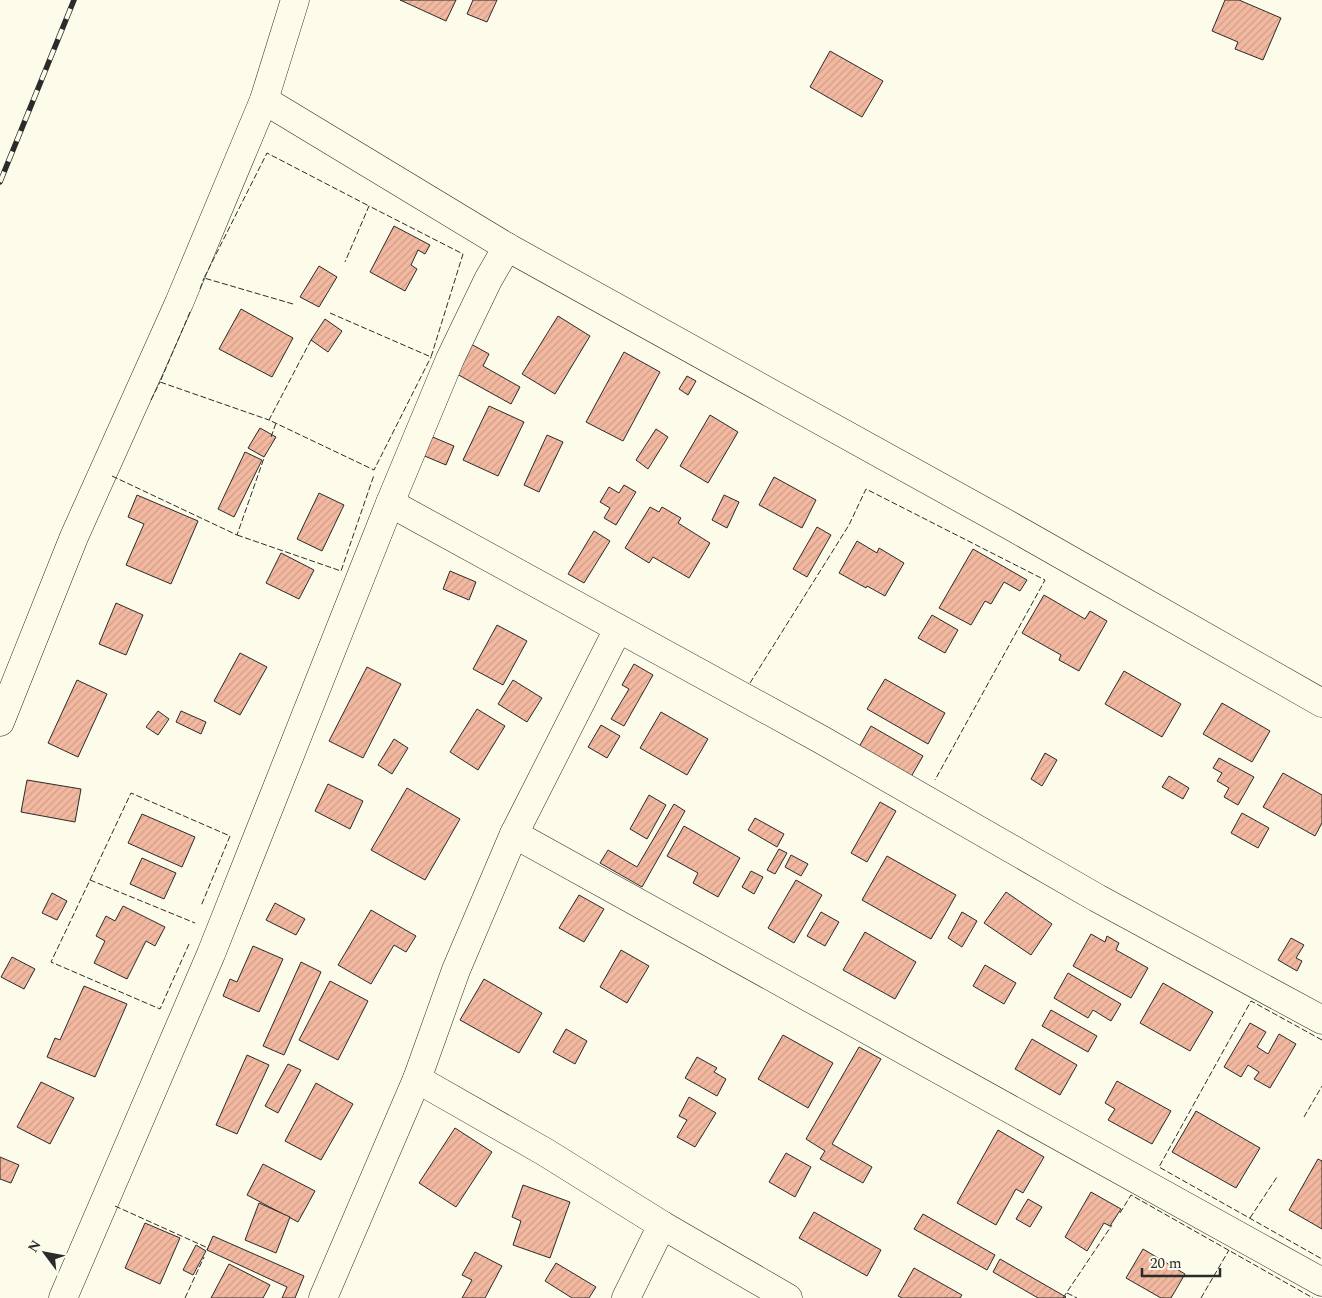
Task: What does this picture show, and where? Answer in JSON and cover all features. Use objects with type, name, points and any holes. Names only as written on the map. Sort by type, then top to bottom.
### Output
[{"type":"street","points":[[0,722],[74,538],[179,303],[264,100],[295,0]]},
{"type":"street","points":[[264,100],[508,247],[1009,525],[1322,703]]},
{"type":"street","points":[[63,1298],[215,945],[390,503],[450,359],[488,280],[508,247]]},
{"type":"street","points":[[390,503],[822,740],[1096,898],[1322,1020]]},
{"type":"street","points":[[323,1298],[417,1079],[456,970],[514,834],[618,629]]},
{"type":"street","points":[[514,834],[1322,1282]]},
{"type":"street","points":[[417,1079],[545,1152],[662,1225],[788,1298]]},
{"type":"street","points":[[626,1298],[662,1225]]},
{"type":"building","points":[[400,0],[456,0],[446,21]]},
{"type":"building","points":[[473,0],[497,0],[487,22],[467,14]]},
{"type":"building","points":[[1225,0],[1239,0],[1281,18],[1263,60],[1235,49],[1238,42],[1212,31]]},
{"type":"building","points":[[830,51],[883,81],[862,117],[810,87]]},
{"type":"building","points":[[394,226],[430,245],[425,254],[418,250],[411,265],[417,269],[405,291],[370,272]]},
{"type":"building","points":[[319,266],[337,277],[319,307],[300,297]]},
{"type":"building","points":[[241,309],[293,338],[272,377],[219,349]]},
{"type":"building","points":[[558,316],[590,336],[555,394],[522,374]]},
{"type":"building","points":[[325,319],[342,331],[328,352],[311,340]]},
{"type":"building","points":[[471,344],[489,354],[483,366],[520,387],[511,404],[455,373]]},
{"type":"building","points":[[624,352],[660,372],[623,441],[586,422]]},
{"type":"building","points":[[687,376],[696,381],[688,395],[679,389]]},
{"type":"building","points":[[489,406],[524,422],[498,476],[463,460]]},
{"type":"building","points":[[710,415],[738,432],[708,483],[680,466]]},
{"type":"building","points":[[260,428],[276,437],[264,457],[248,448]]},
{"type":"building","points":[[656,429],[668,437],[648,469],[636,460]]},
{"type":"building","points":[[423,433],[454,446],[446,465],[415,452]]},
{"type":"building","points":[[547,435],[563,442],[539,492],[524,485]]},
{"type":"building","points":[[245,452],[262,460],[234,517],[218,509]]},
{"type":"building","points":[[774,477],[816,500],[802,528],[759,505]]},
{"type":"building","points":[[624,485],[636,492],[616,525],[604,518],[610,508],[600,502],[609,487],[619,493]]},
{"type":"building","points":[[319,493],[344,505],[322,551],[297,539]]},
{"type":"building","points":[[137,495],[198,521],[171,584],[126,565],[144,524],[128,517]]},
{"type":"building","points":[[724,495],[739,502],[727,528],[712,520]]},
{"type":"building","points":[[650,507],[659,512],[662,507],[681,518],[678,523],[710,543],[689,578],[653,557],[649,563],[625,548]]},
{"type":"building","points":[[817,527],[831,535],[807,577],[793,569]]},
{"type":"building","points":[[594,531],[610,541],[584,583],[568,574]]},
{"type":"building","points":[[857,541],[877,553],[879,548],[904,563],[885,596],[839,573]]},
{"type":"building","points":[[973,549],[1027,580],[1020,591],[1004,582],[991,604],[985,601],[971,625],[939,608]]},
{"type":"building","points":[[281,553],[314,570],[299,599],[266,583]]},
{"type":"building","points":[[450,571],[476,582],[469,600],[443,589]]},
{"type":"building","points":[[1044,595],[1085,619],[1090,611],[1107,621],[1079,671],[1059,660],[1061,655],[1022,633]]},
{"type":"building","points":[[116,603],[143,615],[126,655],[99,644]]},
{"type":"building","points":[[932,615],[958,630],[945,653],[918,638]]},
{"type":"building","points":[[497,625],[527,641],[503,685],[473,669]]},
{"type":"building","points":[[240,653],[267,667],[240,715],[214,701]]},
{"type":"building","points":[[634,664],[653,675],[624,726],[611,719],[629,689],[622,685]]},
{"type":"building","points":[[367,667],[401,684],[363,758],[329,741]]},
{"type":"building","points":[[1124,671],[1181,704],[1162,737],[1105,704]]},
{"type":"building","points":[[885,679],[945,713],[928,744],[867,709]]},
{"type":"building","points":[[77,680],[107,694],[78,757],[48,743]]},
{"type":"building","points":[[513,680],[542,698],[527,722],[498,704]]},
{"type":"building","points":[[1222,703],[1270,731],[1252,762],[1203,734]]},
{"type":"building","points":[[477,709],[505,726],[478,770],[450,752]]},
{"type":"building","points":[[158,711],[169,719],[158,735],[146,727]]},
{"type":"building","points":[[181,711],[206,722],[201,734],[176,722]]},
{"type":"building","points":[[661,712],[708,739],[687,775],[640,748]]},
{"type":"building","points":[[601,725],[620,736],[607,758],[588,747]]},
{"type":"building","points":[[871,726],[923,756],[908,782],[856,752]]},
{"type":"building","points":[[394,739],[408,748],[392,774],[378,765]]},
{"type":"building","points":[[1045,753],[1057,760],[1042,786],[1031,779]]},
{"type":"building","points":[[1219,758],[1254,777],[1238,805],[1224,797],[1229,788],[1217,781],[1222,773],[1213,768]]},
{"type":"building","points":[[1283,773],[1322,795],[1322,823],[1315,836],[1263,807]]},
{"type":"building","points":[[1169,776],[1189,788],[1183,799],[1162,787]]},
{"type":"building","points":[[27,780],[81,789],[75,822],[21,812]]},
{"type":"building","points":[[328,784],[363,801],[350,829],[315,811]]},
{"type":"building","points":[[407,788],[460,819],[425,880],[371,850]]},
{"type":"building","points":[[649,795],[666,805],[647,839],[630,829]]},
{"type":"building","points":[[880,802],[896,811],[867,862],[851,853]]},
{"type":"building","points":[[674,804],[685,811],[642,887],[600,863],[608,850],[637,867]]},
{"type":"building","points":[[1242,813],[1269,828],[1258,848],[1231,833]]},
{"type":"building","points":[[142,814],[195,837],[182,867],[128,843]]},
{"type":"building","points":[[755,818],[784,834],[777,847],[748,830]]},
{"type":"building","points":[[684,826],[740,858],[718,897],[693,883],[698,873],[667,856]]},
{"type":"building","points":[[779,849],[787,853],[775,874],[767,870]]},
{"type":"building","points":[[791,855],[808,864],[801,876],[785,867]]},
{"type":"building","points":[[887,856],[956,895],[931,939],[862,900]]},
{"type":"building","points":[[142,858],[176,873],[164,899],[130,884]]},
{"type":"building","points":[[751,871],[763,877],[754,894],[742,887]]},
{"type":"building","points":[[796,880],[822,895],[794,943],[768,928]]},
{"type":"building","points":[[1006,892],[1052,924],[1031,955],[984,923]]},
{"type":"building","points":[[52,893],[67,901],[57,920],[42,913]]},
{"type":"building","points":[[579,895],[604,909],[584,942],[559,928]]},
{"type":"building","points":[[275,903],[305,919],[296,935],[266,920]]},
{"type":"building","points":[[123,906],[165,927],[155,946],[146,941],[127,979],[94,963],[105,941],[96,936],[106,916],[115,921]]},
{"type":"building","points":[[371,910],[416,936],[406,952],[394,945],[371,984],[338,965]]},
{"type":"building","points":[[821,912],[839,922],[825,946],[807,936]]},
{"type":"building","points":[[962,912],[977,921],[962,947],[948,938]]},
{"type":"building","points":[[865,932],[916,962],[895,999],[843,970]]},
{"type":"building","points":[[1091,934],[1105,942],[1107,936],[1119,943],[1116,950],[1148,968],[1131,998],[1073,966]]},
{"type":"building","points":[[1291,938],[1304,945],[1296,958],[1302,961],[1297,971],[1278,960]]},
{"type":"building","points":[[253,946],[283,959],[259,1012],[223,996],[230,979],[237,982]]},
{"type":"building","points":[[621,950],[649,966],[627,1003],[600,987]]},
{"type":"building","points":[[12,957],[35,969],[24,989],[1,977]]},
{"type":"building","points":[[301,962],[321,972],[284,1055],[263,1046]]},
{"type":"building","points":[[985,965],[1016,983],[1004,1004],[973,986]]},
{"type":"building","points":[[1068,973],[1121,1004],[1111,1021],[1093,1010],[1088,1018],[1054,998]]},
{"type":"building","points":[[484,979],[542,1013],[519,1053],[460,1020]]},
{"type":"building","points":[[330,981],[368,1001],[338,1060],[299,1040]]},
{"type":"building","points":[[1163,983],[1213,1012],[1190,1051],[1140,1023]]},
{"type":"building","points":[[84,986],[127,1004],[95,1077],[47,1057],[55,1038],[60,1040]]},
{"type":"building","points":[[1051,1010],[1097,1036],[1088,1052],[1042,1026]]},
{"type":"building","points":[[1250,1023],[1266,1032],[1257,1047],[1268,1054],[1279,1034],[1296,1044],[1270,1088],[1254,1079],[1259,1072],[1248,1065],[1241,1077],[1224,1067]]},
{"type":"building","points":[[566,1029],[587,1041],[575,1064],[553,1052]]},
{"type":"building","points":[[783,1035],[833,1063],[808,1108],[758,1079]]},
{"type":"building","points":[[1032,1039],[1077,1065],[1060,1095],[1015,1069]]},
{"type":"building","points":[[859,1047],[881,1059],[832,1144],[872,1167],[863,1183],[820,1159],[825,1151],[806,1139]]},
{"type":"building","points":[[247,1055],[269,1065],[237,1134],[216,1125]]},
{"type":"building","points":[[697,1057],[717,1068],[714,1072],[726,1079],[717,1096],[685,1078]]},
{"type":"building","points":[[288,1064],[301,1070],[278,1113],[265,1106]]},
{"type":"building","points":[[1117,1081],[1171,1111],[1152,1144],[1108,1120],[1115,1109],[1105,1103]]},
{"type":"building","points":[[41,1082],[74,1098],[50,1144],[17,1127]]},
{"type":"building","points":[[316,1083],[353,1104],[321,1160],[285,1141]]},
{"type":"building","points":[[689,1097],[716,1113],[695,1147],[677,1137],[687,1120],[679,1116]]},
{"type":"building","points":[[1196,1111],[1260,1148],[1236,1188],[1172,1152]]},
{"type":"building","points":[[455,1128],[492,1152],[456,1207],[419,1183]]},
{"type":"building","points":[[998,1130],[1044,1157],[1023,1193],[1016,1189],[996,1225],[957,1203]]},
{"type":"building","points":[[786,1153],[811,1167],[795,1197],[769,1182]]},
{"type":"building","points":[[0,1157],[19,1165],[11,1183],[0,1179]]},
{"type":"building","points":[[1318,1159],[1322,1161],[1322,1229],[1289,1210]]},
{"type":"building","points":[[263,1164],[315,1191],[298,1222],[247,1195]]},
{"type":"building","points":[[523,1185],[570,1202],[550,1258],[513,1245],[521,1221],[512,1217]]},
{"type":"building","points":[[1091,1192],[1121,1209],[1110,1226],[1104,1223],[1087,1251],[1065,1237]]},
{"type":"building","points":[[1028,1199],[1042,1207],[1030,1227],[1016,1219]]},
{"type":"building","points":[[259,1203],[290,1217],[276,1253],[245,1240]]},
{"type":"building","points":[[814,1212],[881,1250],[867,1276],[799,1238]]},
{"type":"building","points":[[923,1214],[995,1255],[987,1270],[914,1229]]},
{"type":"building","points":[[145,1223],[180,1238],[160,1284],[125,1268]]},
{"type":"building","points":[[213,1236],[304,1276],[295,1298],[282,1298],[287,1287],[207,1250]]},
{"type":"building","points":[[196,1245],[206,1251],[193,1275],[183,1270]]},
{"type":"building","points":[[1143,1249],[1185,1274],[1171,1298],[1161,1298],[1126,1278]]},
{"type":"building","points":[[475,1252],[502,1266],[485,1298],[462,1298],[472,1280],[462,1275]]},
{"type":"building","points":[[1000,1259],[1066,1297],[1038,1298],[993,1272]]},
{"type":"building","points":[[556,1263],[596,1287],[589,1298],[572,1298],[545,1281]]},
{"type":"building","points":[[229,1264],[270,1285],[263,1298],[211,1298]]},
{"type":"building","points":[[914,1268],[962,1295],[960,1298],[902,1298],[898,1296]]},
{"type":"railway","points":[[0,182],[74,0]]},
{"type":"fence","points":[[293,304],[204,278],[267,153],[369,206]]},
{"type":"fence","points":[[330,313],[431,357],[463,254],[369,206],[345,262]]},
{"type":"fence","points":[[200,289],[204,278]]},
{"type":"fence","points":[[190,312],[160,382],[269,420]]},
{"type":"fence","points":[[311,340],[269,420],[374,470],[431,357]]},
{"type":"fence","points":[[151,400],[160,382]]},
{"type":"fence","points":[[271,437],[276,423]]},
{"type":"fence","points":[[112,476],[237,535],[264,458]]},
{"type":"fence","points":[[237,535],[341,571],[374,475]]},
{"type":"fence","points":[[750,683],[849,525],[866,489],[1045,580],[935,780]]},
{"type":"fence","points":[[90,880],[131,793],[230,836],[201,906]]},
{"type":"fence","points":[[189,944],[160,1009],[51,962],[90,880],[195,923]]},
{"type":"fence","points":[[1322,1040],[1251,1001],[1159,1167],[1322,1259]]},
{"type":"fence","points":[[1304,1117],[1322,1086]]},
{"type":"fence","points":[[1250,1218],[1277,1177]]},
{"type":"fence","points":[[1120,1213],[1131,1195],[1313,1298]]},
{"type":"fence","points":[[115,1206],[208,1248],[207,1250]]},
{"type":"fence","points":[[1063,1298],[1112,1225]]},
{"type":"fence","points":[[1201,1298],[1229,1250]]},
{"type":"fence","points":[[185,1298],[204,1257]]},
{"type":"fence","points":[[1067,1293],[1077,1298]]}]
